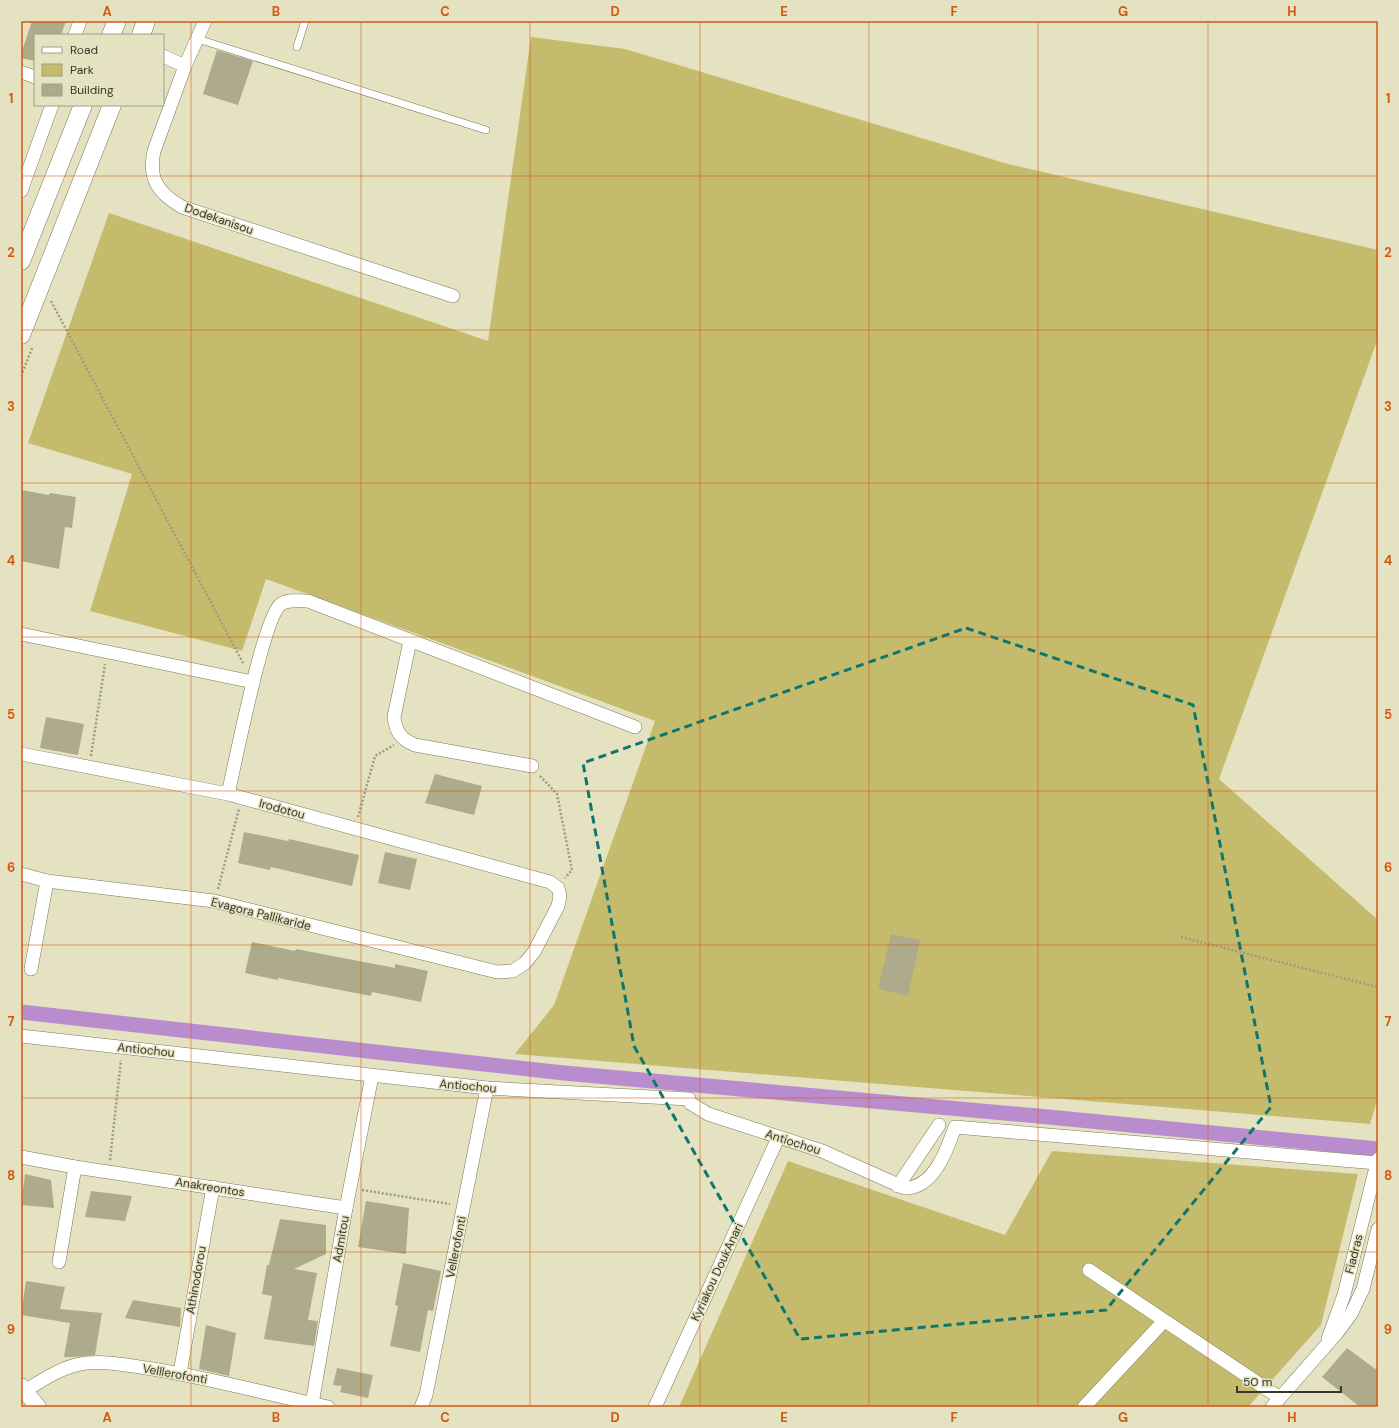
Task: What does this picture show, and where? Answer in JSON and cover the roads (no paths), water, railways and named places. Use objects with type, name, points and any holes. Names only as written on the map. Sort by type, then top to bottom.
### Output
[{"type":"main road","points":[[111,34],[117,21]]},
{"type":"main road","points":[[141,34],[146,21]]},
{"type":"main road","points":[[21,261],[83,106]]},
{"type":"main road","points":[[21,335],[112,106]]},
{"type":"street","points":[[75,34],[80,21]]},
{"type":"street","name":"Dodekanisou","points":[[205,21],[185,66],[154,151],[152,171],[154,180],[162,193],[182,207],[453,296]]},
{"type":"street","points":[[164,56],[185,66]]},
{"type":"street","points":[[21,72],[34,77]]},
{"type":"street","points":[[21,191],[52,106]]},
{"type":"street","points":[[228,794],[253,682],[268,628],[275,611],[282,604],[290,601],[308,602],[635,727]]},
{"type":"street","points":[[21,634],[253,682]]},
{"type":"street","points":[[410,641],[394,717],[398,732],[404,740],[415,745],[532,766]]},
{"type":"street","name":"Irodotou","points":[[21,754],[228,794],[550,882],[558,888],[560,896],[558,906],[534,952],[525,963],[513,971],[497,972]]},
{"type":"street","name":"Evagora Pallikaride","points":[[21,874],[47,880],[214,901],[497,972]]},
{"type":"street","points":[[32,969],[47,880]]},
{"type":"street","name":"Antiochou","points":[[21,1036],[487,1088],[689,1099],[690,1103],[708,1114],[778,1138],[822,1151],[905,1188],[918,1186],[930,1176],[942,1159],[955,1127],[1378,1161]]},
{"type":"street","name":"Admitou","points":[[312,1404],[346,1208],[372,1076]]},
{"type":"street","name":"Vellerofonti","points":[[422,1406],[426,1395],[487,1088]]},
{"type":"street","points":[[898,1186],[939,1125]]},
{"type":"street","name":"Kyriakou DoukAnari","points":[[655,1407],[778,1138]]},
{"type":"street","name":"Anakreontos","points":[[21,1157],[74,1167],[346,1208]]},
{"type":"street","name":"Fiadras","points":[[1324,1348],[1344,1295],[1378,1161]]},
{"type":"street","points":[[58,1262],[74,1167]]},
{"type":"street","name":"Athinodorou","points":[[180,1373],[213,1187]]},
{"type":"street","points":[[1089,1270],[1164,1321],[1276,1403],[1345,1322],[1358,1300],[1378,1229]]},
{"type":"street","points":[[1084,1407],[1164,1321]]},
{"type":"street","name":"Velllerofonti","points":[[23,1389],[66,1368],[84,1363],[112,1363],[180,1373],[328,1407]]},
{"type":"street","points":[[23,1389],[38,1407]]},
{"type":"lane","points":[[297,46],[305,21]]},
{"type":"lane","points":[[198,39],[486,130]]},
{"type":"waterway","points":[[21,1012],[564,1073],[1038,1116],[1378,1149]]}]
